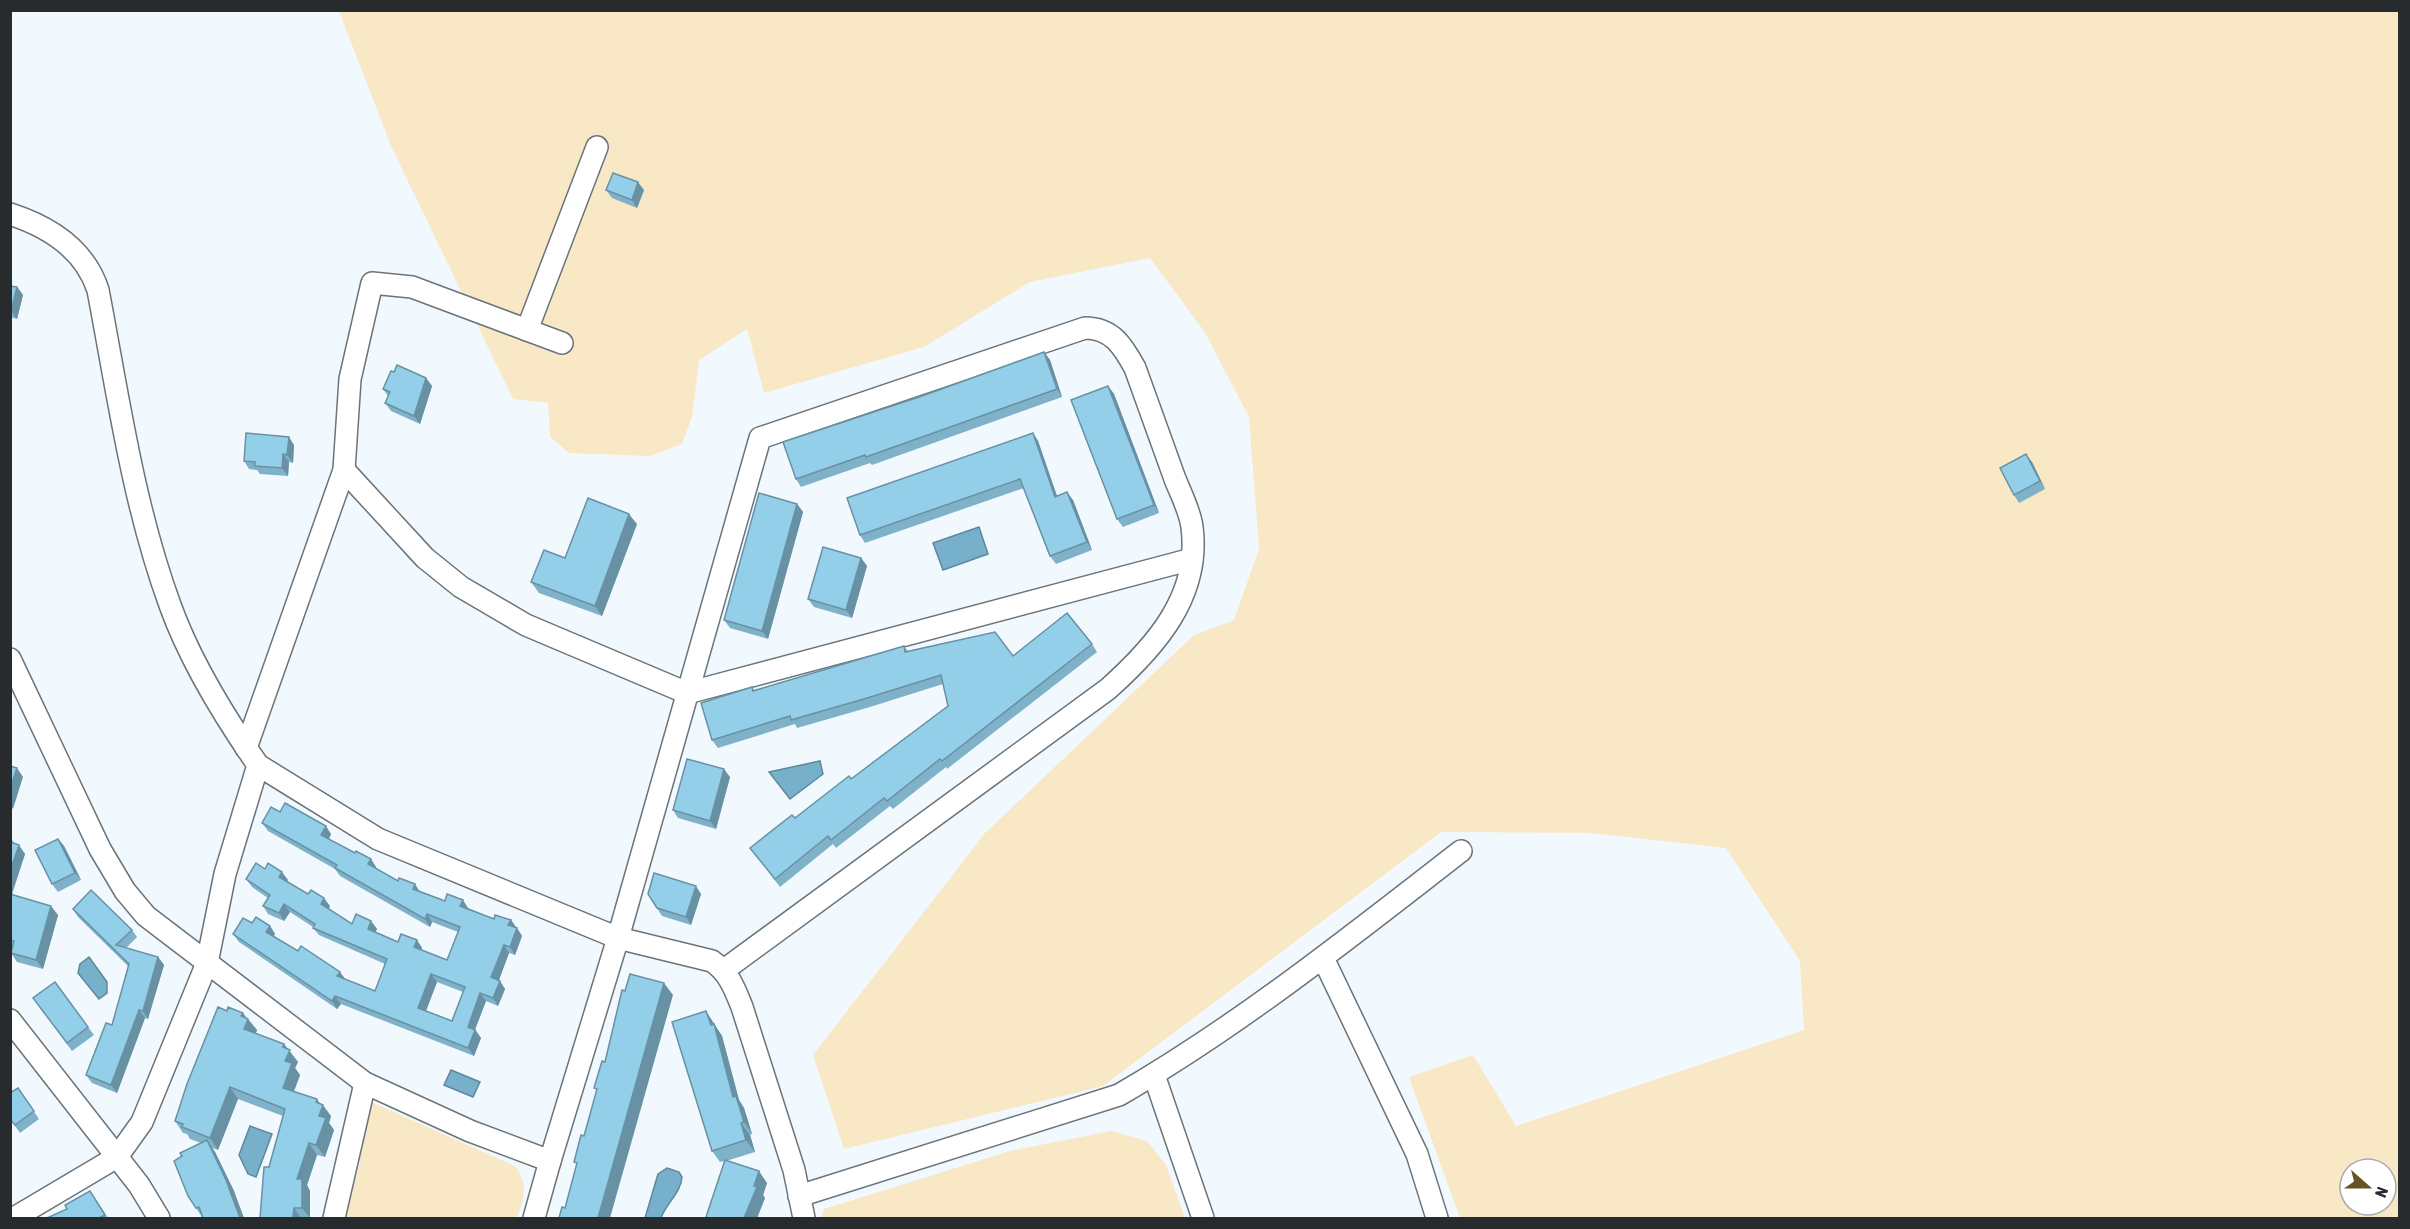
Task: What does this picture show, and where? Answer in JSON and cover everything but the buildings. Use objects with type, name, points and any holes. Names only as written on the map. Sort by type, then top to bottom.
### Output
[{"type":"street","points":[[527,330],[597,147]]},
{"type":"street","points":[[10,214],[59,237],[72,247],[92,271],[98,290],[135,481],[161,579],[171,608],[196,660],[232,727],[252,756],[378,839],[618,938],[712,962],[724,970],[732,981],[742,1007],[794,1170],[804,1218]]},
{"type":"street","points":[[14,1218],[117,1157],[142,1122],[207,963],[252,756],[344,470],[350,379],[372,283],[412,287],[562,343]]},
{"type":"street","points":[[534,1218],[618,938],[760,438],[1085,328],[1099,328],[1112,336],[1124,348],[1135,368],[1192,525],[1192,559],[1184,592],[1169,623],[1144,657],[1115,683],[724,970]]},
{"type":"street","points":[[344,470],[425,558],[460,587],[526,625],[687,693],[1192,559]]},
{"type":"street","points":[[10,659],[111,870],[146,916],[365,1083],[470,1131],[550,1161]]},
{"type":"street","points":[[799,1196],[1119,1095],[1154,1075],[1323,958],[1461,851]]},
{"type":"street","points":[[1323,958],[1417,1154],[1437,1218]]},
{"type":"street","points":[[10,1020],[117,1157],[159,1218]]},
{"type":"street","points":[[1154,1075],[1203,1218]]},
{"type":"street","points":[[334,1218],[365,1083]]},
{"type":"shaded area","points":[[339,11],[2399,11],[2399,1218],[1460,1218],[1409,1077],[1473,1055],[1516,1126],[1804,1030],[1800,961],[1726,848],[1590,833],[1441,832],[1103,1086],[844,1149],[813,1055],[985,833],[1194,635],[1234,620],[1259,549],[1249,417],[1204,331],[1150,258],[1030,282],[924,347],[764,393],[747,329],[699,360],[692,417],[682,444],[650,456],[569,453],[550,437],[548,403],[513,399],[391,146]]},
{"type":"shaded area","points":[[369,1101],[515,1166],[524,1186],[522,1204],[517,1218],[345,1218],[359,1166]]},
{"type":"shaded area","points":[[1111,1131],[1147,1141],[1166,1165],[1185,1218],[821,1218],[824,1209],[1010,1151]]},
{"type":"water","points":[[979,527],[988,554],[943,570],[933,543]]},
{"type":"water","points":[[820,761],[823,774],[790,799],[769,772]]},
{"type":"water","points":[[89,957],[107,982],[107,993],[99,999],[78,973],[80,964]]},
{"type":"water","points":[[451,1070],[480,1082],[473,1097],[444,1085]]},
{"type":"water","points":[[250,1126],[272,1134],[256,1177],[248,1174],[239,1155]]},
{"type":"water","points":[[667,1168],[679,1172],[682,1177],[679,1188],[661,1218],[645,1218],[658,1174]]}]
